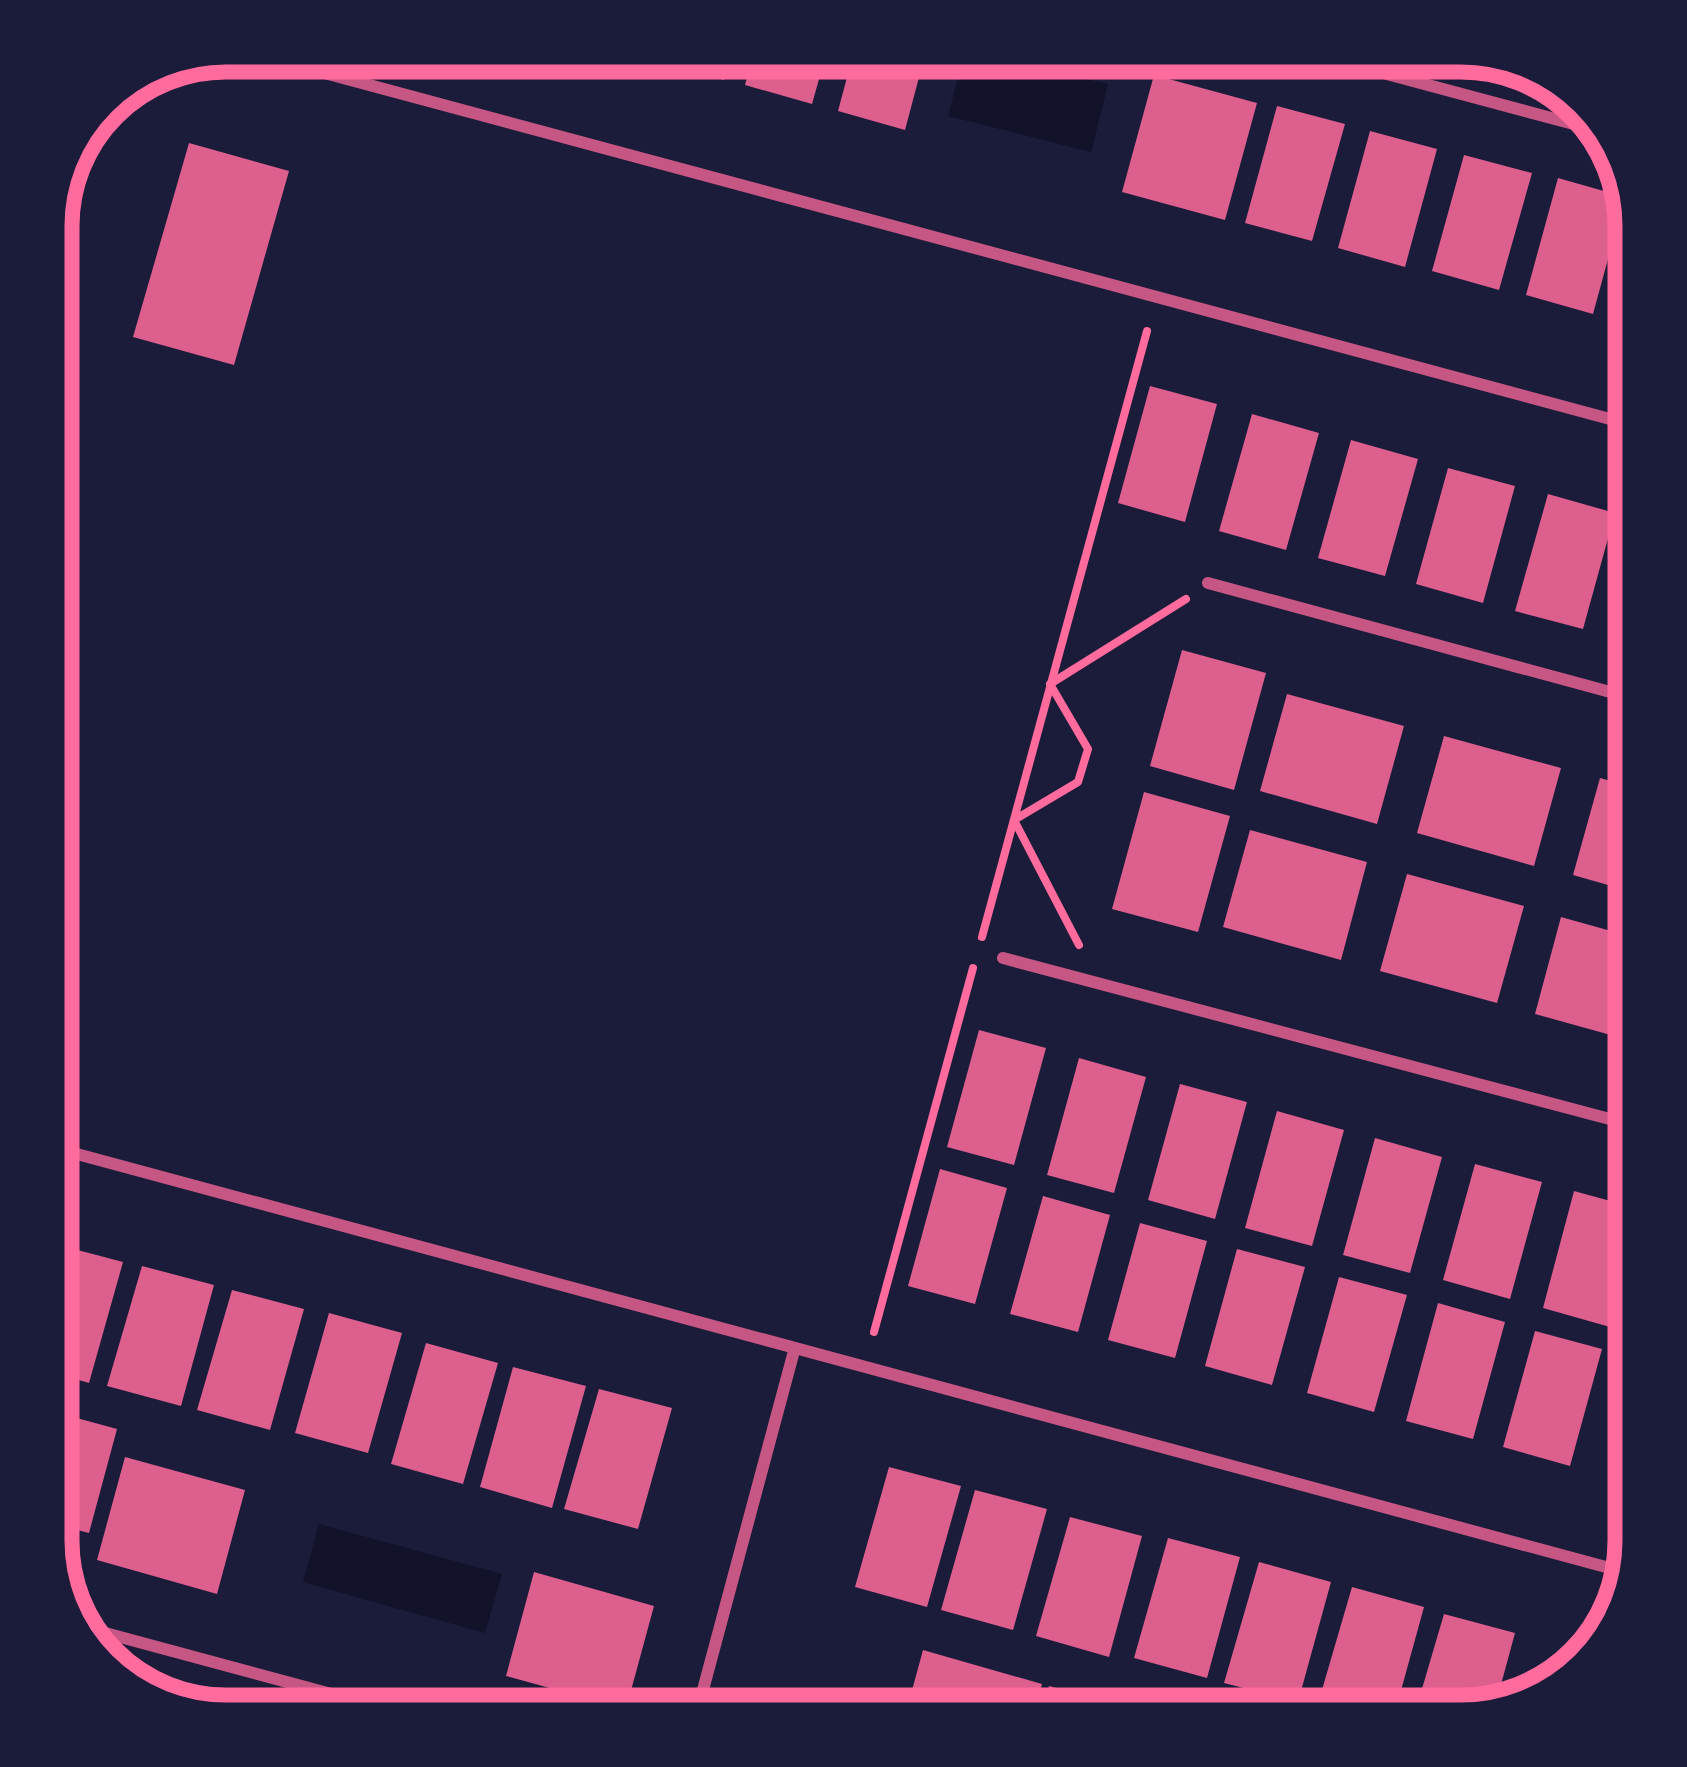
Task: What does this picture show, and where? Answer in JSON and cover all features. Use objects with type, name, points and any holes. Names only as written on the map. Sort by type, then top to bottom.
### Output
[{"type":"street","points":[[341,72],[1615,420]]},
{"type":"street","points":[[1379,72],[1577,125]]},
{"type":"street","points":[[1208,583],[1615,692]]},
{"type":"street","points":[[1003,958],[1615,1120]]},
{"type":"street","points":[[72,1153],[1612,1569],[1609,1581]]},
{"type":"street","points":[[702,1695],[794,1351]]},
{"type":"street","points":[[103,1632],[335,1695]]},
{"type":"path","points":[[874,1332],[1147,331]]},
{"type":"path","points":[[1050,684],[1208,583]]},
{"type":"path","points":[[1014,820],[1078,782],[1088,749],[1050,684]]},
{"type":"path","points":[[1014,820],[1078,945]]},
{"type":"shaded area","points":[[960,72],[1056,72],[1108,84],[1091,152],[948,116]]},
{"type":"shaded area","points":[[319,1524],[502,1574],[485,1633],[303,1582]]},
{"type":"building","points":[[696,72],[726,72],[724,80]]},
{"type":"building","points":[[748,72],[821,72],[812,104],[745,85]]},
{"type":"building","points":[[848,72],[920,72],[905,130],[838,111]]},
{"type":"building","points":[[1154,75],[1257,103],[1225,220],[1122,192]]},
{"type":"building","points":[[1277,106],[1345,124],[1312,241],[1245,223]]},
{"type":"building","points":[[1370,131],[1437,149],[1405,267],[1338,248]]},
{"type":"building","points":[[189,143],[289,171],[234,365],[133,337]]},
{"type":"building","points":[[1464,155],[1532,173],[1499,290],[1432,271]]},
{"type":"building","points":[[1558,178],[1611,193],[1615,234],[1593,314],[1526,295]]},
{"type":"building","points":[[1150,386],[1217,404],[1185,522],[1118,503]]},
{"type":"building","points":[[1252,414],[1319,433],[1286,550],[1219,531]]},
{"type":"building","points":[[1351,440],[1418,459],[1385,576],[1318,558]]},
{"type":"building","points":[[1448,468],[1515,486],[1483,603],[1416,584]]},
{"type":"building","points":[[1548,494],[1615,513],[1583,629],[1515,611]]},
{"type":"building","points":[[1182,650],[1266,673],[1234,790],[1150,766]]},
{"type":"building","points":[[1287,694],[1404,726],[1377,824],[1260,791]]},
{"type":"building","points":[[1444,736],[1561,768],[1534,866],[1417,833]]},
{"type":"building","points":[[1600,778],[1615,782],[1615,887],[1573,875]]},
{"type":"building","points":[[1144,792],[1230,816],[1198,932],[1112,909]]},
{"type":"building","points":[[1250,830],[1367,862],[1341,960],[1223,927]]},
{"type":"building","points":[[1407,874],[1524,906],[1497,1003],[1380,971]]},
{"type":"building","points":[[1561,917],[1615,932],[1615,1036],[1535,1014]]},
{"type":"building","points":[[979,1030],[1046,1048],[1014,1165],[947,1147]]},
{"type":"building","points":[[1079,1058],[1146,1077],[1114,1193],[1047,1175]]},
{"type":"building","points":[[1180,1084],[1247,1102],[1215,1219],[1148,1200]]},
{"type":"building","points":[[1277,1111],[1344,1130],[1312,1246],[1245,1228]]},
{"type":"building","points":[[1375,1138],[1442,1157],[1410,1273],[1343,1255]]},
{"type":"building","points":[[1475,1164],[1542,1182],[1510,1299],[1443,1280]]},
{"type":"building","points":[[940,1169],[1007,1188],[975,1304],[908,1286]]},
{"type":"building","points":[[1574,1191],[1615,1202],[1615,1309],[1610,1327],[1543,1308]]},
{"type":"building","points":[[1043,1196],[1110,1215],[1078,1332],[1010,1314]]},
{"type":"building","points":[[1140,1223],[1207,1241],[1175,1358],[1108,1340]]},
{"type":"building","points":[[72,1249],[123,1262],[89,1383],[72,1378]]},
{"type":"building","points":[[1237,1249],[1305,1267],[1272,1385],[1205,1366]]},
{"type":"building","points":[[142,1266],[214,1285],[181,1406],[107,1386]]},
{"type":"building","points":[[1339,1277],[1407,1295],[1374,1412],[1307,1393]]},
{"type":"building","points":[[232,1290],[304,1309],[270,1430],[197,1410]]},
{"type":"building","points":[[1438,1303],[1505,1322],[1473,1439],[1406,1421]]},
{"type":"building","points":[[329,1313],[402,1333],[368,1453],[295,1433]]},
{"type":"building","points":[[1535,1331],[1602,1349],[1570,1466],[1503,1447]]},
{"type":"building","points":[[426,1343],[498,1363],[463,1484],[391,1464]]},
{"type":"building","points":[[513,1367],[586,1386],[552,1508],[480,1487]]},
{"type":"building","points":[[599,1389],[672,1408],[638,1529],[564,1509]]},
{"type":"building","points":[[72,1417],[117,1429],[89,1533],[72,1529]]},
{"type":"building","points":[[125,1457],[245,1490],[217,1594],[97,1560]]},
{"type":"building","points":[[889,1467],[961,1486],[927,1607],[855,1587]]},
{"type":"building","points":[[975,1490],[1047,1509],[1013,1630],[941,1610]]},
{"type":"building","points":[[1070,1517],[1142,1536],[1109,1657],[1036,1636]]},
{"type":"building","points":[[1168,1538],[1240,1557],[1207,1678],[1134,1658]]},
{"type":"building","points":[[1259,1562],[1331,1582],[1300,1695],[1271,1695],[1224,1683]]},
{"type":"building","points":[[534,1572],[654,1606],[630,1695],[575,1695],[506,1676]]},
{"type":"building","points":[[1352,1587],[1424,1607],[1400,1695],[1320,1695]]},
{"type":"building","points":[[1444,1614],[1515,1633],[1500,1690],[1420,1695]]},
{"type":"building","points":[[923,1650],[1042,1684],[1039,1695],[911,1695]]},
{"type":"building","points":[[1049,1686],[1082,1695],[1047,1695]]}]
